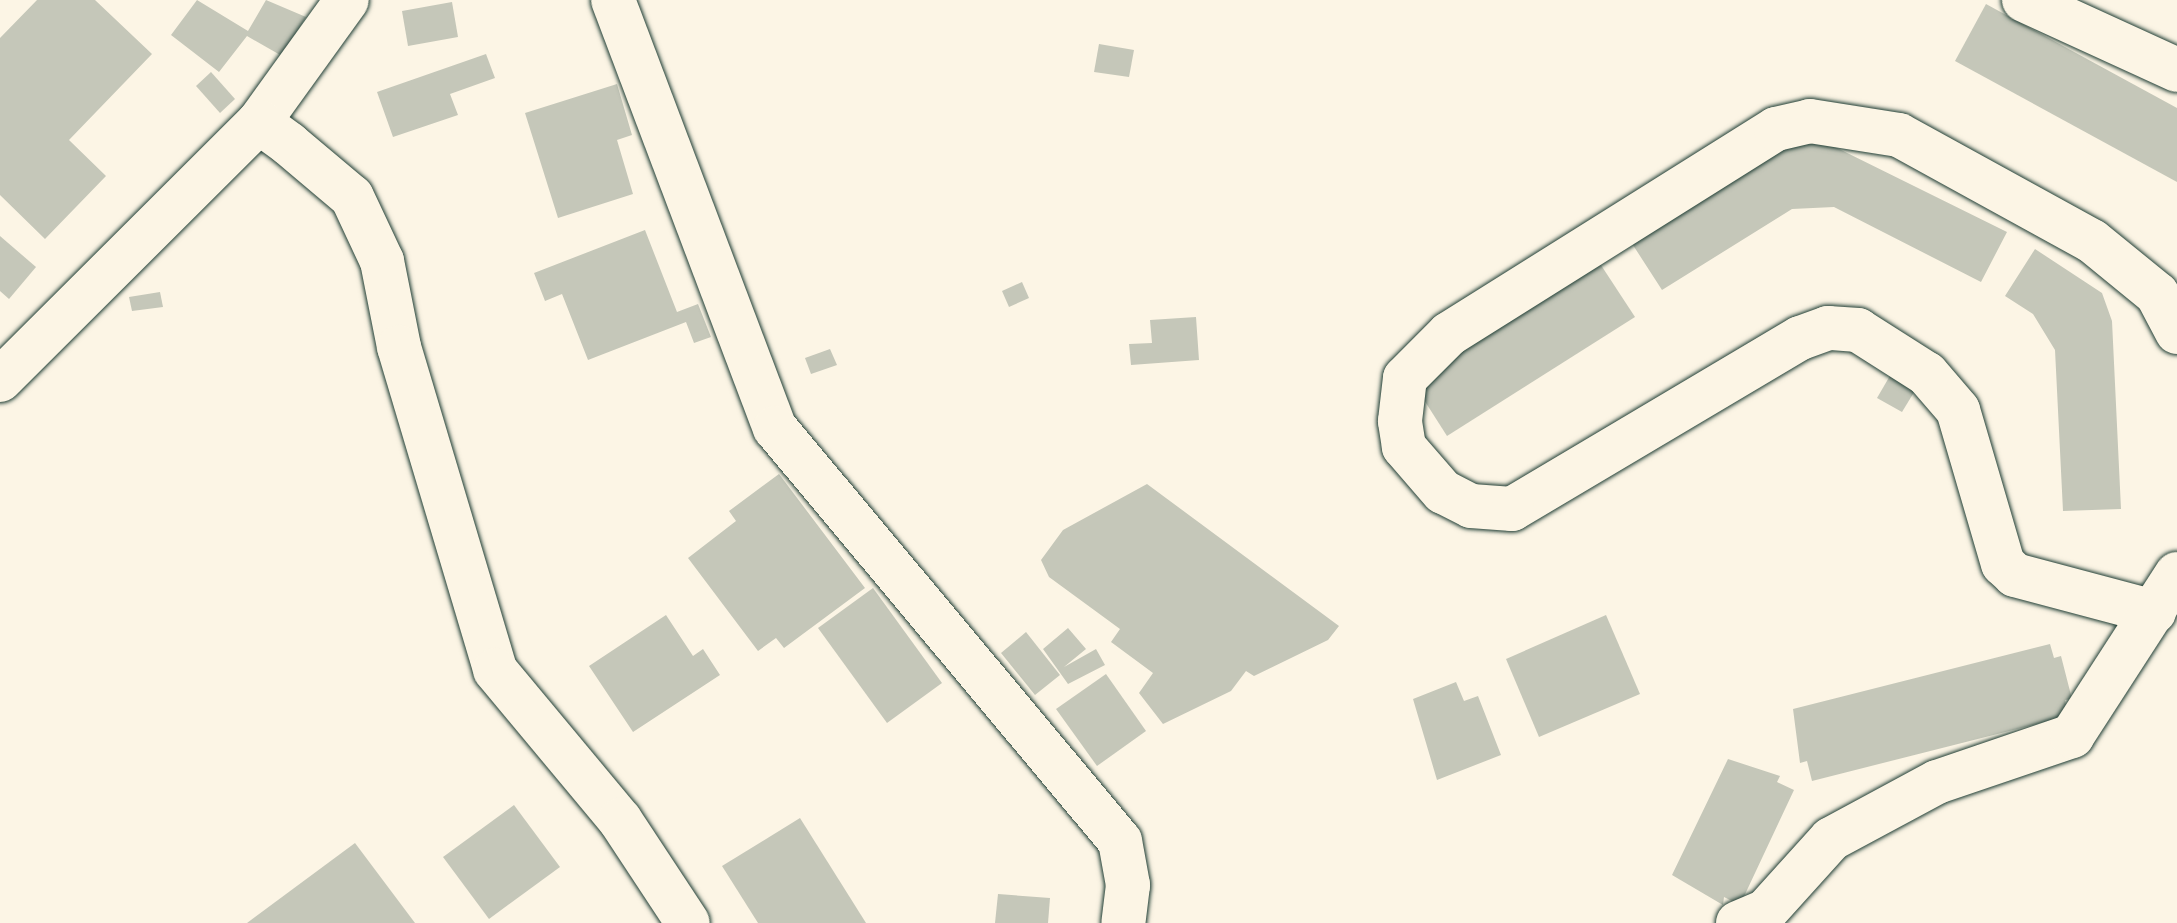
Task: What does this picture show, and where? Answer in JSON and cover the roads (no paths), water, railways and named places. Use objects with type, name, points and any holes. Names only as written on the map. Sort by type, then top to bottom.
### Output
[{"type":"street","points":[[0,380],[259,122],[347,0]]},
{"type":"street","points":[[613,0],[775,428],[1120,841],[1128,885],[1123,923]]},
{"type":"street","points":[[2024,0],[2177,70]]},
{"type":"street","points":[[2154,612],[2015,575],[2003,564],[1958,410],[1927,374],[1858,330],[1828,328],[1800,338],[1512,509],[1471,506],[1443,492],[1404,447],[1400,421],[1405,378],[1449,334],[1776,129],[1810,121],[1899,135],[2092,241],[2157,294],[2177,332]]},
{"type":"street","points":[[259,122],[352,197],[382,261],[399,347],[495,670],[620,820],[688,923]]},
{"type":"street","points":[[1738,923],[1766,911],[1831,839],[1937,782],[2072,736],[2177,574]]}]
